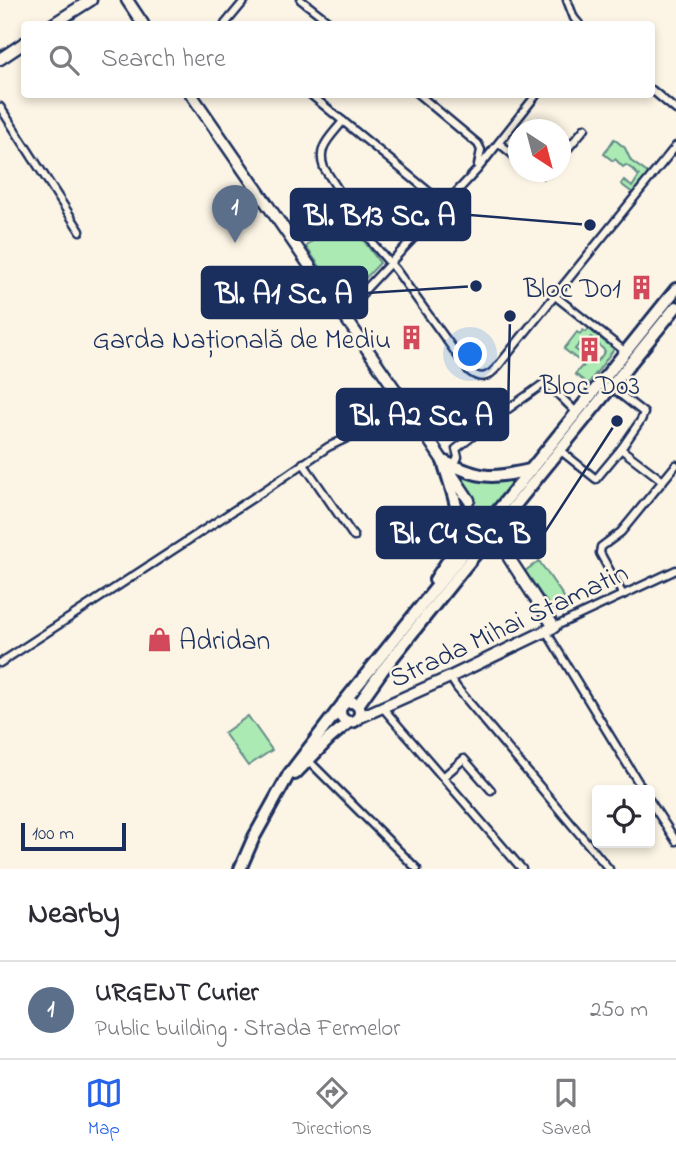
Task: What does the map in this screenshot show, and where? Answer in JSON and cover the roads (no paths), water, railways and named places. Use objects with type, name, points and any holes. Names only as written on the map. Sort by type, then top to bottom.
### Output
[{"type":"main road","points":[[240,869],[273,801],[299,759],[530,470],[611,387],[676,289]]},
{"type":"main road","points":[[358,705],[461,572],[561,451],[577,413],[676,307]]},
{"type":"main road","points":[[448,464],[478,476],[492,477],[530,470]]},
{"type":"main road","points":[[419,609],[459,536],[448,464]]},
{"type":"main road","points":[[273,801],[328,739],[354,720],[360,710],[358,705],[351,701],[342,705]]},
{"type":"main road","points":[[342,705],[340,715],[344,720],[354,720]]},
{"type":"street","points":[[58,21],[91,0]]},
{"type":"street","points":[[127,0],[142,21]]},
{"type":"street","points":[[228,21],[245,0]]},
{"type":"street","points":[[301,0],[328,21]]},
{"type":"street","points":[[568,0],[576,21]]},
{"type":"street","points":[[0,59],[21,45]]},
{"type":"street","points":[[655,92],[676,110]]},
{"type":"street","points":[[194,98],[448,464],[469,500]]},
{"type":"street","points":[[315,98],[444,205]]},
{"type":"street","points":[[423,98],[478,144],[481,150],[477,170]]},
{"type":"street","points":[[346,319],[364,291],[477,170],[534,98]]},
{"type":"street","points":[[0,107],[80,232]]},
{"type":"street","points":[[343,121],[321,149],[324,168],[374,245],[396,270],[469,371],[484,378],[491,374],[676,146]]},
{"type":"street","points":[[571,146],[585,128]]},
{"type":"street","points":[[499,143],[508,150]]},
{"type":"street","points":[[333,301],[364,291]]},
{"type":"street","points":[[555,296],[630,355]]},
{"type":"street","points":[[448,464],[458,457],[456,449],[546,382],[577,413]]},
{"type":"street","points":[[561,451],[596,479],[621,449],[644,413],[611,387]]},
{"type":"street","points":[[0,663],[303,463],[351,436],[403,401]]},
{"type":"street","points":[[621,449],[663,481]]},
{"type":"street","points":[[303,463],[354,537]]},
{"type":"street","points":[[623,594],[601,557],[601,547],[621,532],[676,465]]},
{"type":"street","points":[[509,558],[640,785]]},
{"type":"street","name":"Strada Mihai Stamatin","points":[[354,720],[676,570]]},
{"type":"street","points":[[450,677],[609,869]]},
{"type":"street","points":[[383,708],[522,869]]},
{"type":"street","points":[[443,777],[464,759],[491,790]]},
{"type":"street","points":[[308,760],[417,869]]},
{"type":"street","points":[[655,809],[676,841]]},
{"type":"tunnel","points":[[469,500],[509,558]]},
{"type":"place","name":"Bl. B13 Sc. A","points":[[590,225]]},
{"type":"place","name":"URGENT Curier","points":[[235,243]]},
{"type":"place","name":"Bl. A1 Sc. A","points":[[476,286]]},
{"type":"place","name":"Bloc D01","points":[[641,287]]},
{"type":"place","name":"Bl. A2 Sc. A","points":[[510,316]]},
{"type":"place","name":"Garda Națională de Mediu","points":[[411,338]]},
{"type":"place","name":"Bloc D03","points":[[590,350]]},
{"type":"place","name":"Bl. C4 Sc. B","points":[[617,421]]},
{"type":"place","name":"Adridan","points":[[159,639]]}]
